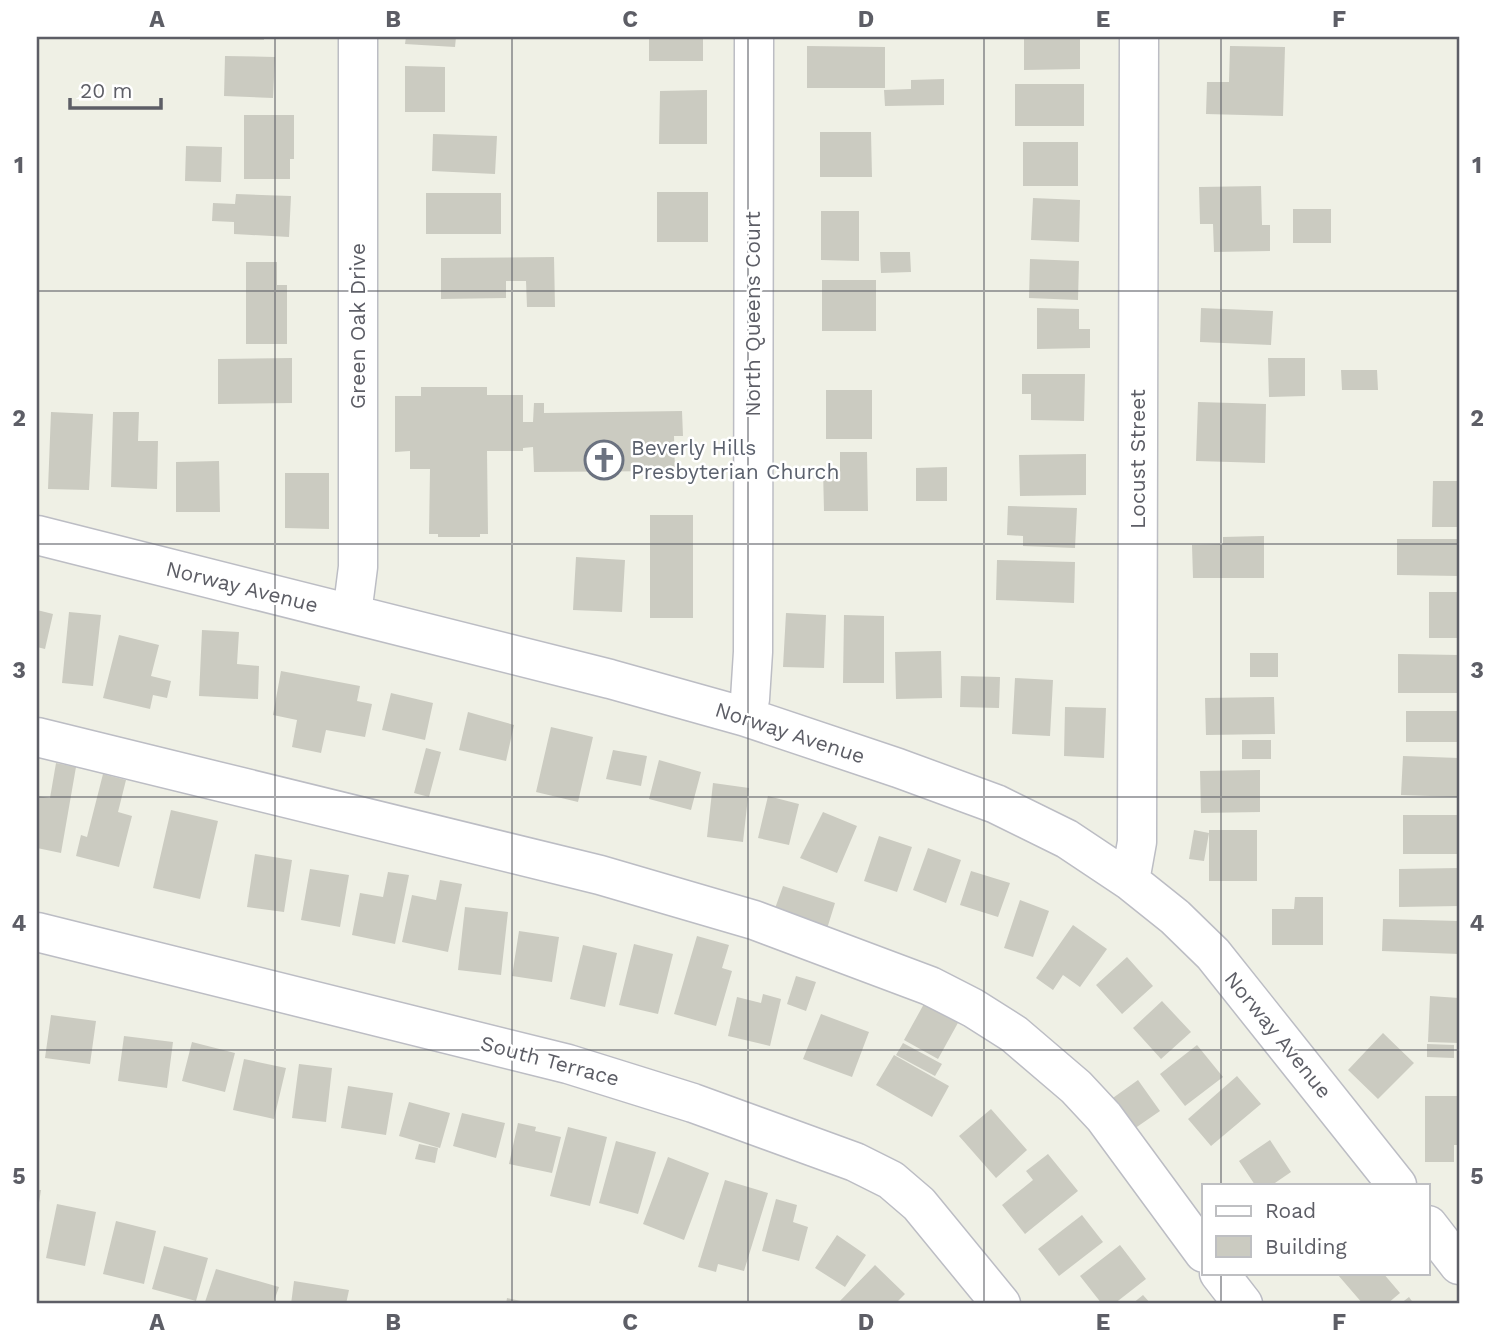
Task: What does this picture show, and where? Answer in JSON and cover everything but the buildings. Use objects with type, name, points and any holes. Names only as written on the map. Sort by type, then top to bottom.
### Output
[{"type":"street","name":"Green Oak Drive","points":[[352,614],[358,567],[358,37]]},
{"type":"street","name":"North Queens Court","points":[[746,717],[750,699],[752,652],[754,37]]},
{"type":"street","name":"Locust Street","points":[[1130,881],[1137,842],[1139,37]]},
{"type":"street","name":"Norway Avenue","points":[[37,535],[610,679],[746,717],[996,804],[1067,839],[1130,881],[1175,917],[1213,954],[1396,1184]]},
{"type":"street","points":[[37,737],[613,878],[754,920],[930,986],[973,1008],[1014,1034],[1076,1087],[1104,1117],[1202,1250]]},
{"type":"street","name":"South Terrace","points":[[37,932],[568,1064],[694,1103],[808,1143],[891,1180],[919,1204],[1001,1304]]},
{"type":"street","points":[[1430,1228],[1459,1265]]},
{"type":"street","points":[[1220,1274],[1243,1304]]},
{"type":"place","name":"Beverly Hills Presbyterian Church","points":[[604,460]]}]
